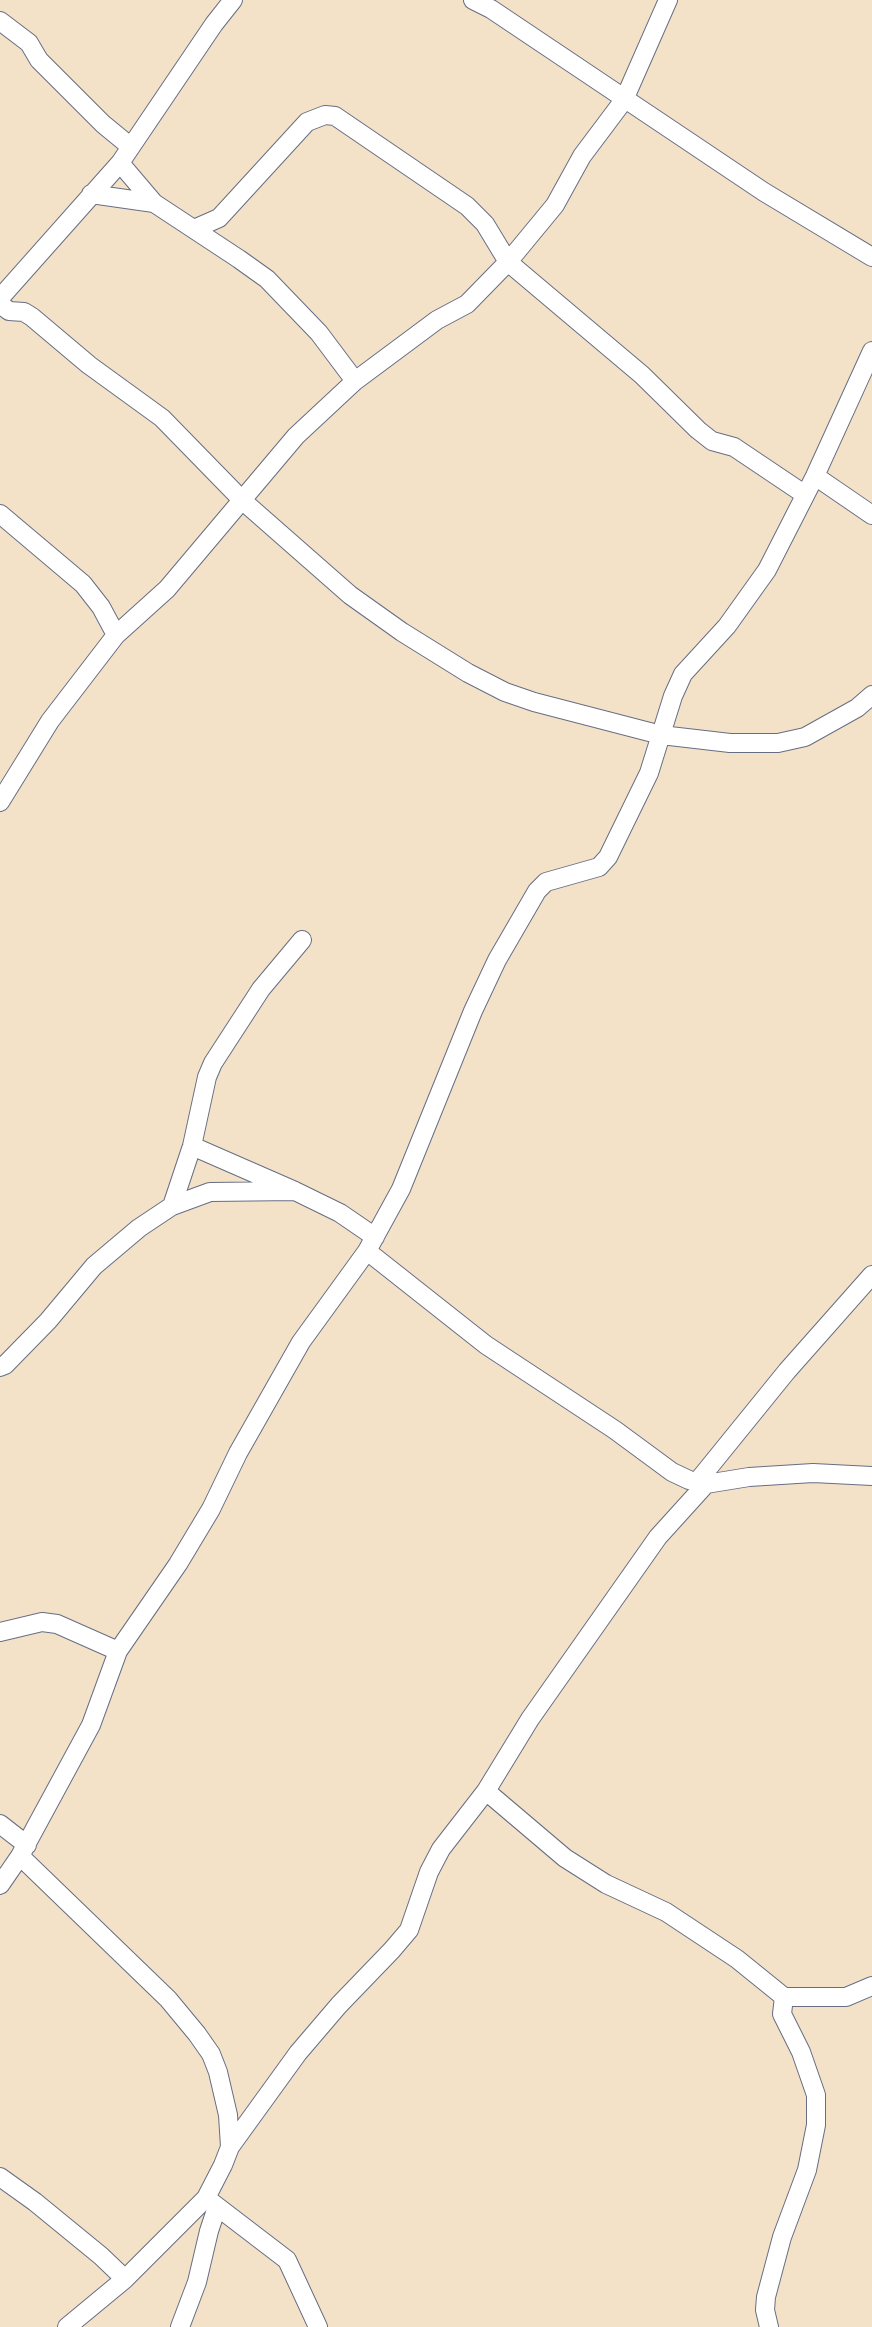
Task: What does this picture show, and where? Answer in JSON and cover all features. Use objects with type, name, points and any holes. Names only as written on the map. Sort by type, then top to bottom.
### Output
[{"type":"street","points":[[0,298],[120,163],[233,0]]},
{"type":"street","points":[[473,0],[491,9],[764,192],[872,257]]},
{"type":"street","points":[[0,802],[50,721],[116,635],[167,589],[296,436],[355,381],[437,320],[467,304],[508,262],[555,205],[582,156],[624,100],[668,0]]},
{"type":"street","points":[[0,21],[29,43],[39,60],[103,124],[131,147]]},
{"type":"street","points":[[194,229],[219,218],[250,181],[307,122],[325,115],[335,116],[467,206],[485,224],[508,262],[642,375],[698,430],[712,441],[734,447],[804,494]]},
{"type":"street","points":[[120,163],[154,203],[267,279],[319,333],[355,381]]},
{"type":"street","points":[[92,194],[154,203]]},
{"type":"street","points":[[0,304],[9,311],[24,312],[32,317],[89,365],[162,418],[243,501],[350,595],[402,632],[468,673],[505,692],[661,735],[730,743],[779,743],[797,740],[856,708],[872,695]]},
{"type":"street","points":[[0,1885],[24,1851],[91,1725],[118,1651],[178,1564],[211,1509],[237,1452],[301,1342],[371,1244],[401,1189],[473,1011],[510,937],[537,891],[547,882],[599,867],[604,863],[649,773],[673,696],[683,674],[727,626],[767,570],[815,475],[872,351]]},
{"type":"street","points":[[815,475],[872,515]]},
{"type":"street","points":[[0,514],[83,584],[101,607],[116,635]]},
{"type":"street","points":[[172,1206],[192,1146],[207,1077],[213,1063],[261,989],[302,940]]},
{"type":"street","points":[[192,1146],[340,1213],[485,1345],[615,1430],[672,1472],[702,1483],[813,1473],[872,1476]]},
{"type":"street","points":[[0,1367],[48,1321],[94,1266],[139,1228],[172,1206],[210,1192],[295,1191]]},
{"type":"street","points":[[180,2327],[197,2282],[209,2231],[211,2202],[230,2147],[298,2053],[409,1930],[429,1872],[441,1849],[486,1791],[530,1719],[658,1537],[702,1483],[779,1379],[872,1275]]},
{"type":"street","points":[[0,1632],[42,1622],[57,1624],[118,1651]]},
{"type":"street","points":[[486,1791],[565,1858],[606,1884],[666,1912],[737,1959],[784,1997],[846,1997],[872,1986]]},
{"type":"street","points":[[0,1824],[197,2034],[211,2054],[218,2072],[228,2115],[230,2147]]},
{"type":"street","points":[[769,2327],[765,2310],[766,2298],[782,2237],[807,2170],[816,2125],[816,2095],[801,2052],[782,2014],[784,1997]]},
{"type":"street","points":[[0,2177],[82,2240],[125,2279]]},
{"type":"street","points":[[67,2327],[211,2202]]},
{"type":"street","points":[[211,2202],[286,2260],[318,2327]]}]
